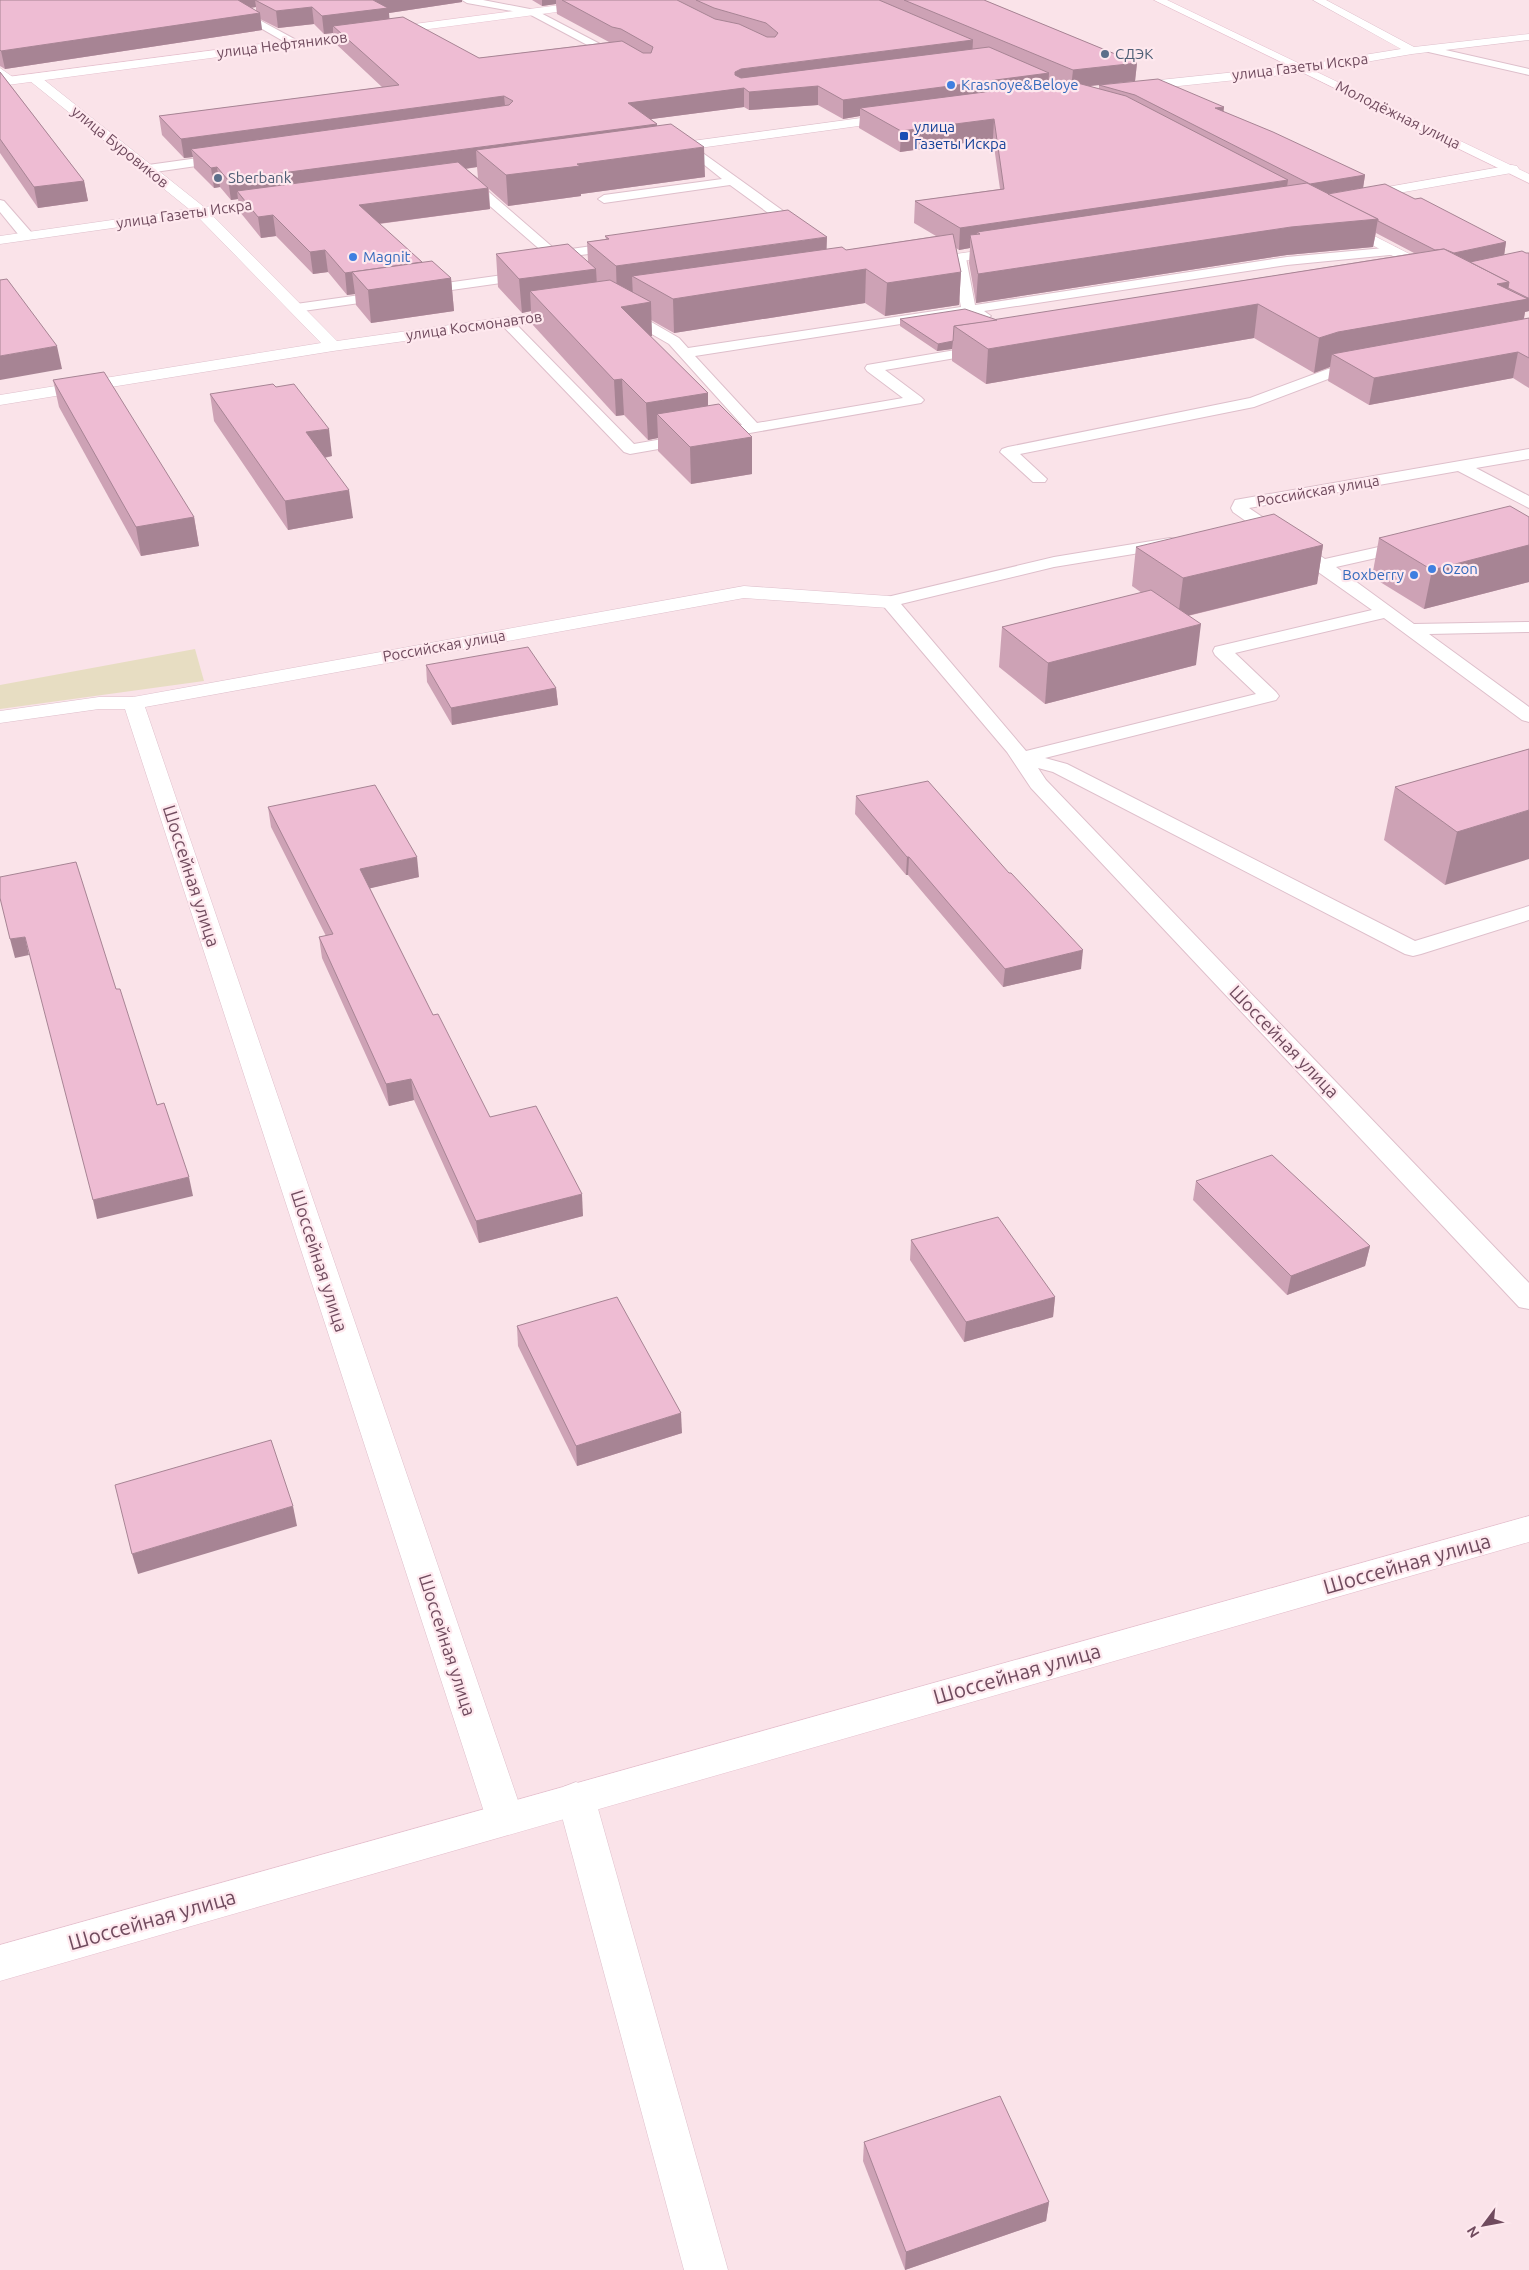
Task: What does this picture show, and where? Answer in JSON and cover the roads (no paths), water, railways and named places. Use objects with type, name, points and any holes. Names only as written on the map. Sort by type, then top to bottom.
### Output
[{"type":"street","name":"улица Нефтяников","points":[[6,81],[624,0]]},
{"type":"street","name":"Молодёжная улица","points":[[1159,0],[1529,178]]},
{"type":"street","points":[[1320,1],[1340,1]]},
{"type":"street","points":[[1320,1],[1412,51]]},
{"type":"street","name":"улица Газеты Искра","points":[[1116,88],[1302,68],[1412,51],[1529,38]]},
{"type":"street","points":[[0,72],[6,81]]},
{"type":"street","name":"улица Буровиков","points":[[34,78],[200,211],[332,346]]},
{"type":"street","points":[[647,151],[907,116]]},
{"type":"street","points":[[1345,198],[1512,169]]},
{"type":"street","points":[[458,176],[482,173]]},
{"type":"street","name":"улица Газеты Искра","points":[[0,240],[288,199]]},
{"type":"street","points":[[1333,219],[1446,276]]},
{"type":"street","points":[[904,266],[1017,249]]},
{"type":"street","points":[[610,305],[634,304]]},
{"type":"street","name":"улица Космонавтов","points":[[0,400],[332,346],[588,311]]},
{"type":"street","name":"Российская улица","points":[[0,717],[99,703],[133,703],[744,592],[889,602]]},
{"type":"street","name":"Шоссейная улица","points":[[133,703],[505,1818]]},
{"type":"street","name":"Шоссейная улица","points":[[0,1963],[505,1818],[1529,1530]]},
{"type":"street","points":[[576,1798],[706,2270]]},
{"type":"lane","points":[[467,0],[532,12],[597,46],[617,50],[632,58]]},
{"type":"lane","points":[[261,12],[241,14],[294,44]]},
{"type":"lane","points":[[1428,49],[1529,72]]},
{"type":"lane","points":[[686,145],[811,238]]},
{"type":"lane","points":[[148,169],[235,157]]},
{"type":"lane","points":[[458,176],[586,282]]},
{"type":"lane","points":[[604,200],[732,181]]},
{"type":"lane","points":[[0,204],[27,236]]},
{"type":"lane","points":[[768,223],[788,220]]},
{"type":"lane","points":[[555,255],[633,244]]},
{"type":"lane","points":[[685,353],[1287,261],[1395,251]]},
{"type":"lane","points":[[959,258],[969,311]]},
{"type":"lane","points":[[296,308],[571,269]]},
{"type":"lane","points":[[1420,278],[1446,276]]},
{"type":"lane","points":[[610,305],[674,341],[753,428]]},
{"type":"lane","points":[[969,311],[996,320]]},
{"type":"lane","points":[[506,322],[630,449],[916,400],[872,368],[1000,347]]},
{"type":"lane","points":[[1039,479],[1008,452],[1254,402],[1333,372],[1372,365]]},
{"type":"lane","name":"Российская улица","points":[[1529,454],[1241,504],[1239,508],[1412,629],[1529,716]]},
{"type":"lane","points":[[1462,466],[1529,503]]},
{"type":"lane","points":[[1242,529],[1261,525]]},
{"type":"lane","points":[[889,602],[1054,562],[1183,540]]},
{"type":"lane","points":[[1322,565],[1428,540]]},
{"type":"lane","name":"Шоссейная улица","points":[[889,602],[1021,758],[1038,784],[1529,1300]]},
{"type":"lane","points":[[1021,758],[1269,696],[1222,651],[1388,612]]},
{"type":"lane","points":[[1412,629],[1529,627]]},
{"type":"lane","points":[[1021,758],[1060,768],[1413,949],[1529,913]]},
{"type":"place","name":"СДЭК","points":[[1105,54]]},
{"type":"place","name":"Krasnoye&Beloye","points":[[951,85]]},
{"type":"place","name":"улица Газеты Искра","points":[[904,136]]},
{"type":"place","name":"Sberbank","points":[[218,178]]},
{"type":"place","name":"Magnit","points":[[353,257]]},
{"type":"place","name":"Ozon","points":[[1432,569]]},
{"type":"place","name":"Boxberry","points":[[1414,575]]}]
